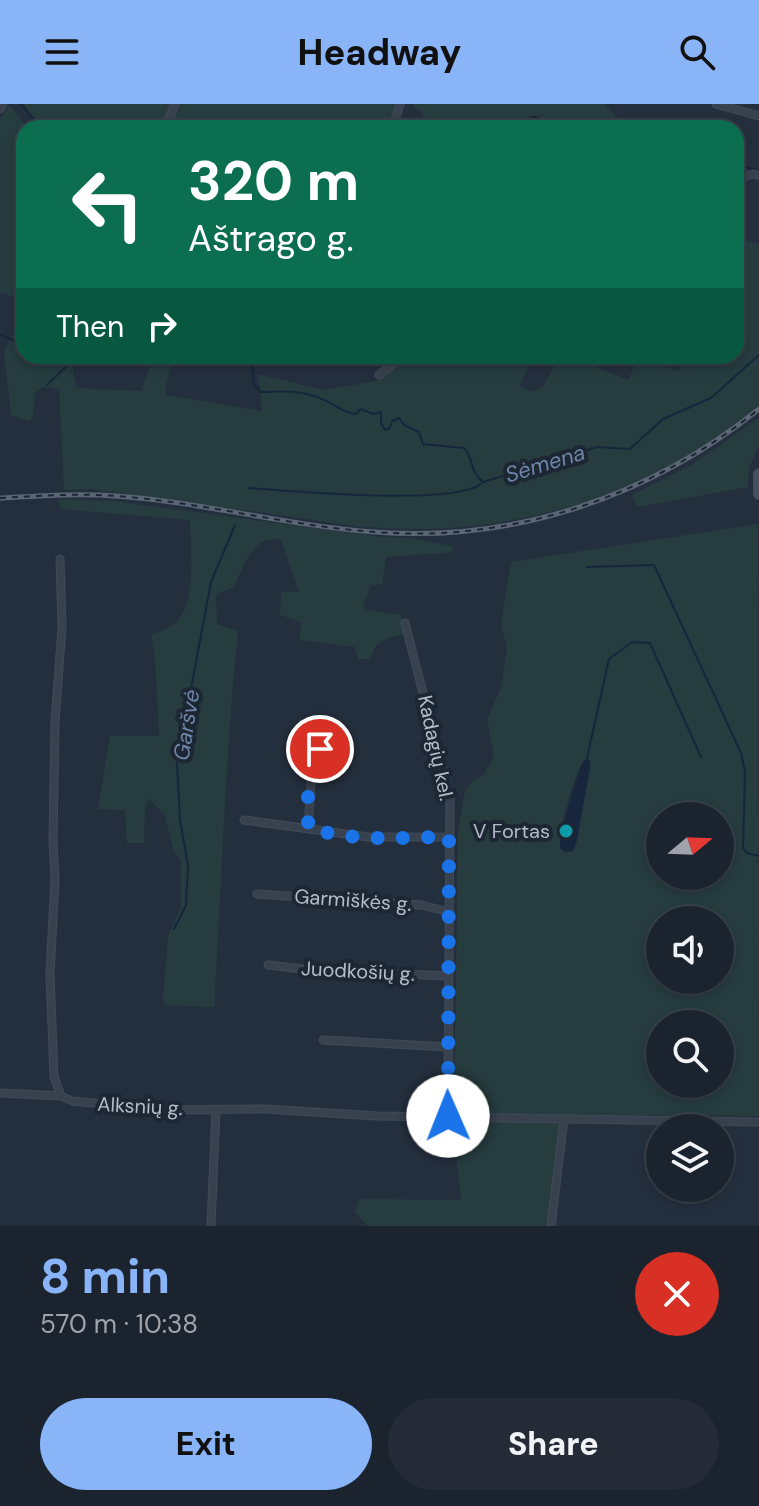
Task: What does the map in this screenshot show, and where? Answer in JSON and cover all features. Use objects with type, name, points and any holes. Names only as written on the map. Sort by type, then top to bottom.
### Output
[{"type":"main road","points":[[759,474],[759,494]]},
{"type":"street","points":[[716,104],[759,116]]},
{"type":"street","points":[[379,375],[392,364]]},
{"type":"street","points":[[60,559],[62,627],[55,722],[55,879],[50,974],[54,1077],[61,1096]]},
{"type":"street","name":"Kadagių kel.","points":[[405,623],[448,785],[448,1116]]},
{"type":"street","points":[[308,827],[313,756],[327,743],[339,740]]},
{"type":"street","points":[[244,820],[368,837],[449,837]]},
{"type":"street","name":"Garmiškės g.","points":[[257,894],[421,905],[449,912]]},
{"type":"street","name":"Juodkošių g.","points":[[268,965],[448,976]]},
{"type":"street","points":[[323,1040],[447,1047]]},
{"type":"street","name":"Alksnių g.","points":[[0,1093],[61,1096],[72,1101],[167,1110],[759,1122]]},
{"type":"street","points":[[211,1226],[216,1109]]},
{"type":"street","points":[[551,1226],[564,1119]]},
{"type":"green space","points":[[22,104],[173,104],[166,120],[36,120]]},
{"type":"green space","points":[[179,104],[398,104],[395,120],[172,120]]},
{"type":"green space","points":[[413,104],[604,104],[619,120],[423,120],[421,111]]},
{"type":"green space","points":[[9,105],[21,120],[16,120],[16,298],[0,292],[0,119]]},
{"type":"green space","points":[[744,239],[759,244],[759,405],[720,436],[677,463],[631,486],[582,503],[482,525],[431,529],[367,527],[91,489],[64,490],[59,389],[43,387],[35,393],[33,417],[29,421],[11,415],[4,351],[16,329],[16,364],[72,364],[77,388],[141,391],[151,364],[171,364],[165,390],[167,395],[262,411],[258,374],[323,390],[377,381],[397,364],[530,364],[520,386],[531,392],[543,386],[556,364],[589,364],[628,380],[636,364],[653,364],[680,371],[683,364],[744,364]]},
{"type":"green space","points":[[759,418],[759,446],[749,468],[748,487],[637,507],[632,495],[691,465]]},
{"type":"green space","points":[[59,499],[113,501],[381,537],[409,538],[452,546],[454,550],[386,557],[382,584],[371,586],[363,606],[367,610],[401,615],[406,633],[379,644],[370,659],[358,659],[355,647],[300,640],[301,622],[280,615],[281,592],[299,592],[281,540],[271,539],[256,547],[234,587],[216,594],[217,624],[238,631],[214,1007],[165,1005],[168,937],[181,906],[181,861],[174,852],[165,816],[149,798],[145,809],[144,843],[127,843],[125,810],[98,809],[110,736],[159,736],[151,634],[174,624],[187,604],[191,575],[190,520],[60,509]]},
{"type":"green space","name":"V Fortas","points":[[758,524],[759,1116],[454,1114],[458,833],[465,790],[485,773],[494,756],[487,719],[501,688],[507,649],[501,623],[511,562]],"holes":[[[584,759],[590,767],[577,840],[575,847],[561,850],[564,818]]]},
{"type":"green space","points":[[452,1120],[561,1122],[547,1226],[368,1226],[355,1212],[359,1199],[461,1200]]},
{"type":"water","points":[[587,758],[590,767],[577,840],[573,851],[565,852],[560,848],[561,831],[581,765]]},
{"type":"waterway","points":[[21,104],[34,120]]},
{"type":"waterway","points":[[524,120],[534,117],[544,120]]},
{"type":"waterway","points":[[471,119],[477,120]]},
{"type":"waterway","points":[[744,166],[759,171]]},
{"type":"waterway","name":"Sėmena","points":[[0,335],[16,341]]},
{"type":"waterway","name":"Sėmena","points":[[252,364],[254,384],[261,392],[307,394],[352,414],[361,409],[373,414],[381,412],[385,430],[399,418],[404,425],[419,432],[423,444],[464,448],[483,482],[597,447],[630,449],[663,419],[711,398],[759,355]]},
{"type":"waterway","points":[[47,385],[69,364]]},
{"type":"waterway","name":"Garšvė","points":[[249,488],[406,496],[464,491],[481,484]]},
{"type":"waterway","name":"Garšvė","points":[[174,929],[186,905],[188,865],[180,820],[177,763],[211,582],[235,525]]},
{"type":"waterway","points":[[587,567],[654,565],[741,753],[745,772],[743,848],[747,853],[759,856]]},
{"type":"waterway","points":[[587,758],[609,659],[632,642],[650,643],[701,757]]},
{"type":"railway","points":[[0,498],[116,496],[181,503],[342,529],[427,533],[478,530],[529,521],[627,489],[717,440],[759,409]]},
{"type":"place","name":"V Fortas","points":[[566,831]]},
{"type":"route","points":[[320,749],[313,756],[310,770],[308,827],[317,831],[368,837],[449,837],[448,1116]]}]
